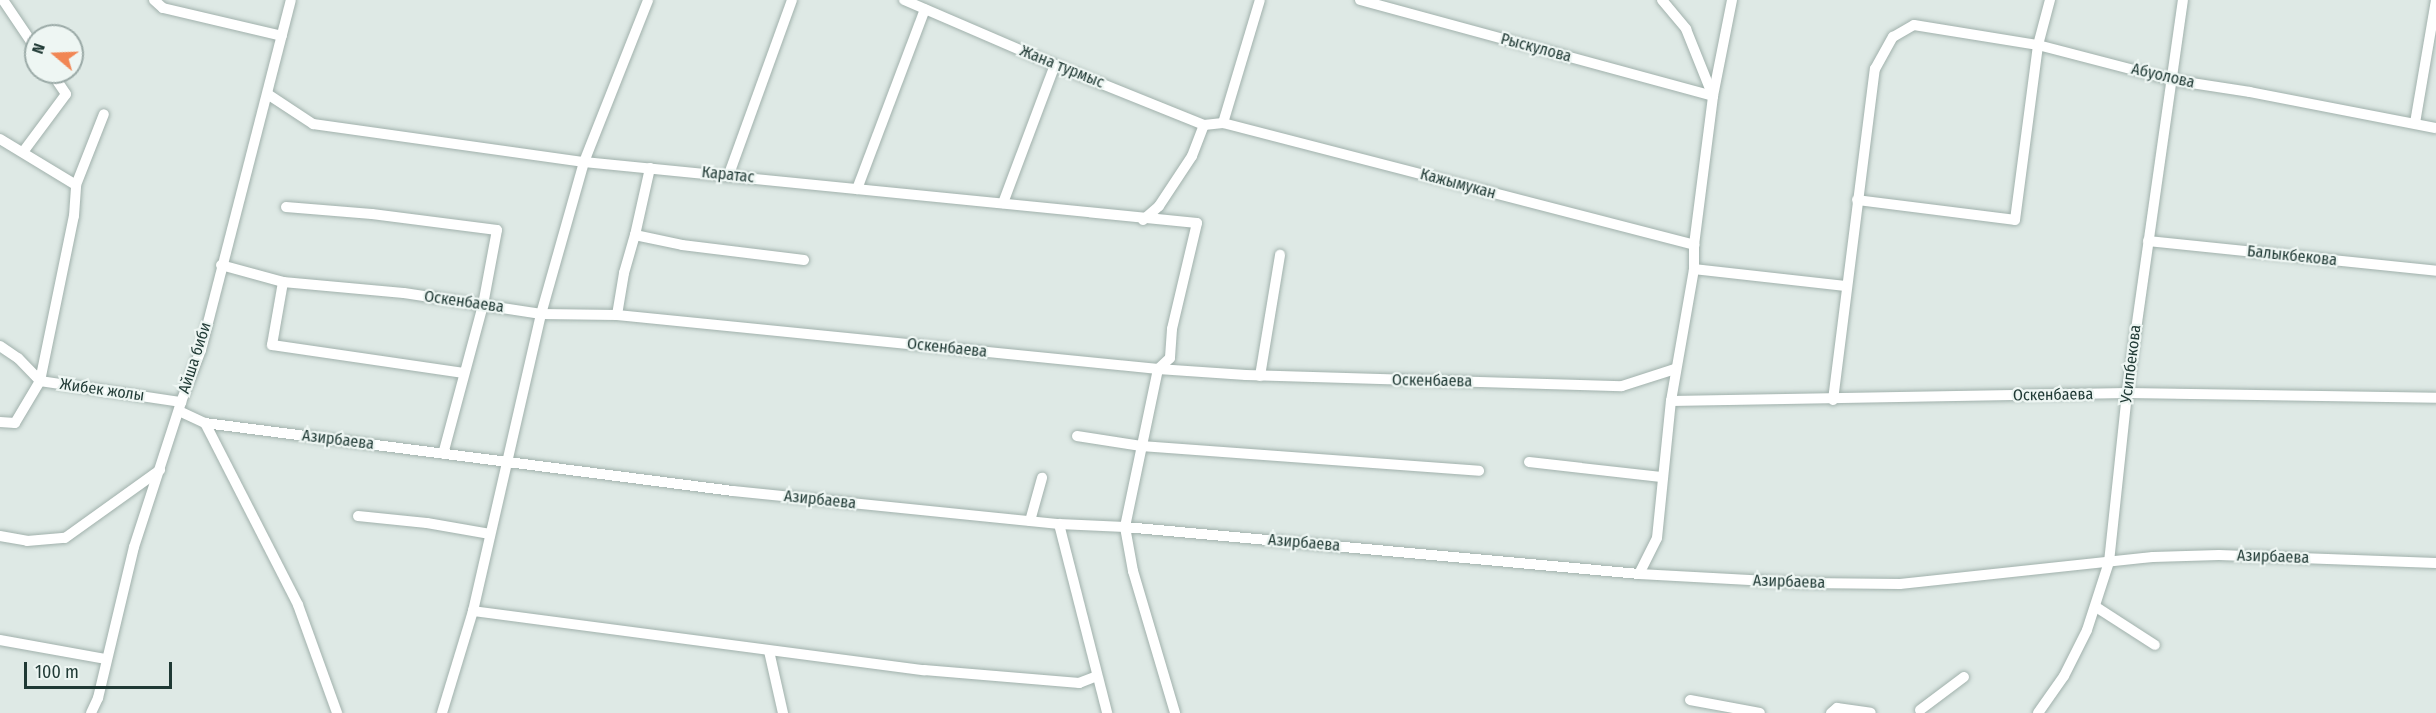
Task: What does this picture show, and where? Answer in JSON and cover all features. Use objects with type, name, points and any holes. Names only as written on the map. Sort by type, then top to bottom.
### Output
[{"type":"street","points":[[3,0],[24,31]]},
{"type":"street","points":[[154,0],[163,8],[282,36]]},
{"type":"street","name":"Айша биби","points":[[91,713],[98,698],[134,547],[201,350],[221,266],[269,95],[291,0]]},
{"type":"street","points":[[442,713],[473,611],[541,314],[584,162],[648,0]]},
{"type":"street","points":[[729,174],[792,0]]},
{"type":"street","name":"Жана турмыс","points":[[904,0],[1055,65],[1204,125],[1222,123]]},
{"type":"street","points":[[1222,123],[1260,0]]},
{"type":"street","name":"Рыскулова","points":[[1360,0],[1713,96]]},
{"type":"street","points":[[1662,0],[1686,29],[1713,96]]},
{"type":"street","points":[[1640,573],[1656,538],[1671,401],[1694,269],[1694,245],[1713,96],[1732,0]]},
{"type":"street","points":[[1833,400],[1857,200],[1940,213],[2015,220],[2038,45],[2050,0]]},
{"type":"street","name":"Усипбекова","points":[[2038,713],[2064,676],[2096,607],[2109,562],[2127,393],[2183,0]]},
{"type":"street","points":[[2415,123],[2436,0]]},
{"type":"street","points":[[857,189],[925,9]]},
{"type":"street","name":"Абуолова","points":[[1857,200],[1875,69],[1893,37],[1914,25],[2038,45],[2172,80],[2436,128]]},
{"type":"street","points":[[1003,203],[1055,65]]},
{"type":"street","points":[[23,152],[66,94],[59,84]]},
{"type":"street","name":"Каратас","points":[[269,95],[312,124],[584,162],[729,174],[1143,220],[1197,223],[1172,329],[1170,358],[1158,369]]},
{"type":"street","points":[[0,422],[15,423],[29,403],[40,381],[74,216],[76,185],[104,114]]},
{"type":"street","name":"Кажымукан","points":[[1222,123],[1694,245]]},
{"type":"street","points":[[1143,220],[1159,206],[1192,156],[1204,125]]},
{"type":"street","points":[[0,139],[76,185]]},
{"type":"street","points":[[617,315],[624,273],[650,168]]},
{"type":"street","points":[[286,207],[372,214],[497,230],[483,305],[444,454]]},
{"type":"street","points":[[635,235],[682,244],[804,260]]},
{"type":"street","name":"Балыкбекова","points":[[2148,241],[2436,271]]},
{"type":"street","points":[[1260,376],[1280,255]]},
{"type":"street","name":"Оскенбаева","points":[[221,266],[283,282],[404,293],[541,314],[617,315],[1158,369],[1260,376],[1622,386],[1676,369]]},
{"type":"street","points":[[1694,269],[1845,286]]},
{"type":"street","points":[[283,282],[272,345],[464,373]]},
{"type":"street","name":"Жибек жолы","points":[[0,346],[18,358],[40,381],[180,407]]},
{"type":"street","points":[[1158,369],[1125,527],[1133,571],[1175,713]]},
{"type":"street","name":"Оскенбаева","points":[[1671,401],[1833,400],[2127,393],[2436,398]]},
{"type":"street","name":"Азирбаева","points":[[180,407],[205,423],[733,491],[1059,524],[1125,527],[1640,573],[1805,584],[1900,584],[2109,562],[2219,555],[2436,563]]},
{"type":"street","points":[[205,423],[298,605],[337,713]]},
{"type":"street","points":[[1077,436],[1141,446],[1479,471]]},
{"type":"street","points":[[1528,462],[1661,477]]},
{"type":"street","points":[[0,536],[27,541],[65,538],[160,469]]},
{"type":"street","points":[[1030,521],[1042,477]]},
{"type":"street","points":[[358,516],[427,523],[490,534]]},
{"type":"street","points":[[1059,524],[1107,713]]},
{"type":"street","points":[[2096,607],[2154,645]]},
{"type":"street","points":[[473,611],[924,670],[1079,683],[1097,676]]},
{"type":"street","points":[[0,640],[106,659]]},
{"type":"street","points":[[770,651],[783,713]]},
{"type":"street","points":[[1920,712],[1964,677]]},
{"type":"street","points":[[1690,700],[1760,713]]},
{"type":"street","points":[[1831,713],[1837,708],[1871,713]]}]
